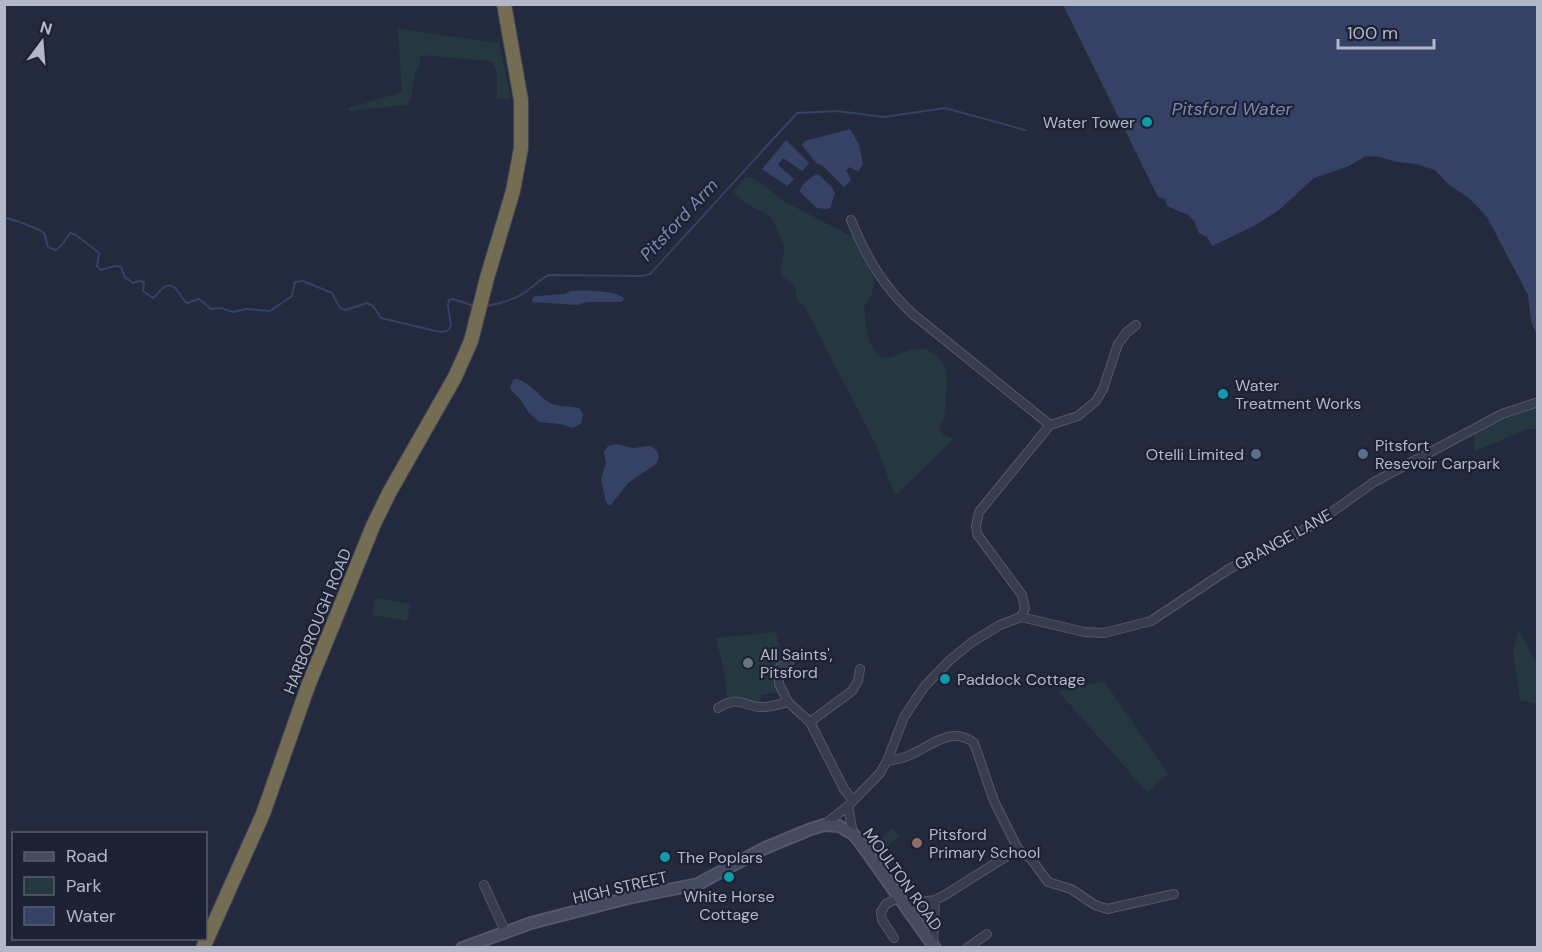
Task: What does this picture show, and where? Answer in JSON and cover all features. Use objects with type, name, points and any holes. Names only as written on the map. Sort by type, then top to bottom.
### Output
[{"type":"highway","name":"HARBOROUGH ROAD","points":[[205,947],[263,814],[308,686],[373,526],[389,493],[455,377],[471,341],[484,287],[513,191],[521,148],[521,100],[504,4]]},
{"type":"street","points":[[851,219],[866,256],[895,298],[1050,425]]},
{"type":"street","points":[[824,825],[851,804],[880,773],[904,717],[924,687],[972,642],[1000,625],[1021,617],[1025,608],[1022,595],[977,534],[977,518],[988,499],[1050,425],[1078,416],[1096,401],[1103,389],[1118,344],[1136,325]]},
{"type":"street","name":"GRANGE LANE","points":[[1021,617],[1084,632],[1104,633],[1151,621],[1229,569],[1316,524],[1374,482],[1502,414],[1538,402]]},
{"type":"street","points":[[789,662],[779,668],[779,684],[789,702],[810,722],[844,789],[851,804],[853,834]]},
{"type":"street","points":[[810,722],[852,691],[858,681],[860,669]]},
{"type":"street","points":[[718,708],[729,701],[740,701],[762,707],[789,702]]},
{"type":"street","points":[[887,761],[907,757],[950,735],[967,738],[974,743],[994,801],[1018,849],[1032,861],[1048,882],[1071,889],[1102,908],[1174,894]]},
{"type":"street","name":"HIGH STREET","points":[[462,948],[505,931],[615,902],[698,884],[765,848],[824,825]]},
{"type":"street","name":"MOULTON ROAD","points":[[824,825],[839,826],[853,834],[934,946]]},
{"type":"street","points":[[894,938],[882,920],[881,912],[886,904],[902,900],[935,900],[1018,849]]},
{"type":"street","points":[[484,885],[505,931]]},
{"type":"street","points":[[934,946],[935,900]]},
{"type":"street","points":[[966,948],[987,934]]},
{"type":"green space","points":[[398,29],[499,43],[511,99],[497,99],[497,72],[492,61],[421,55],[410,102],[406,105],[349,111],[349,108],[402,92]]},
{"type":"green space","points":[[746,177],[755,179],[785,202],[853,237],[874,280],[872,294],[864,306],[868,337],[875,352],[887,358],[924,348],[938,357],[945,366],[947,378],[945,408],[939,430],[945,436],[954,439],[897,494],[893,491],[877,447],[805,307],[797,301],[795,287],[780,274],[785,247],[771,217],[744,202],[733,192]]},
{"type":"green space","points":[[1537,406],[1537,429],[1528,429],[1475,451],[1473,432]]},
{"type":"green space","points":[[375,598],[410,604],[407,621],[372,615]]},
{"type":"green space","points":[[1519,630],[1537,664],[1537,704],[1520,700],[1513,651]]},
{"type":"green space","points":[[776,632],[780,658],[773,673],[773,679],[781,692],[761,695],[760,703],[727,699],[725,674],[716,638]]},
{"type":"green space","points":[[1104,681],[1168,774],[1147,792],[1058,691]]},
{"type":"green space","points":[[893,828],[899,836],[874,856],[869,850]]},
{"type":"green space","points":[[917,905],[926,905],[930,908],[928,926],[925,927],[913,911]]},
{"type":"water","name":"Pitsford Water","points":[[1063,5],[1537,5],[1537,335],[1531,321],[1528,295],[1487,217],[1470,199],[1448,184],[1435,170],[1416,164],[1366,156],[1349,166],[1314,178],[1279,210],[1254,226],[1212,246],[1207,237],[1199,233],[1194,221],[1188,215],[1167,206],[1165,199],[1158,197]]},
{"type":"water","points":[[850,129],[859,144],[863,164],[858,172],[850,167],[846,170],[851,180],[844,187],[823,166],[816,163],[802,145],[805,141]]},
{"type":"water","points":[[786,140],[809,163],[802,171],[783,158],[778,165],[794,179],[787,186],[762,169]]},
{"type":"water","points":[[818,174],[835,193],[828,209],[817,208],[800,192],[806,181]]},
{"type":"water","points":[[570,291],[606,292],[624,298],[622,302],[587,302],[577,305],[532,302],[533,297],[565,294]]},
{"type":"water","points":[[514,379],[529,385],[550,403],[579,408],[583,414],[581,424],[573,428],[539,422],[511,390],[510,386]]},
{"type":"water","points":[[617,444],[633,448],[651,446],[657,451],[659,457],[656,464],[628,483],[610,506],[606,502],[601,479],[606,463],[604,452],[608,446]]},
{"type":"waterway","name":"Pitsford Arm","points":[[486,306],[515,298],[549,275],[642,276],[650,274],[797,113],[837,111],[884,117],[945,108],[1025,130]]},
{"type":"waterway","name":"Pitsford Arm","points":[[4,221],[7,218],[44,233],[48,247],[56,250],[70,233],[76,235],[99,253],[97,266],[100,270],[115,266],[121,267],[125,277],[133,283],[144,282],[143,291],[153,298],[168,285],[175,288],[187,303],[199,299],[211,309],[221,308],[233,312],[246,309],[270,311],[292,296],[295,282],[303,281],[332,293],[340,308],[346,310],[367,303],[373,306],[381,318],[440,332],[447,331],[451,326],[449,300],[453,299],[474,306]]},
{"type":"place","name":"Water Tower","points":[[1147,122]]},
{"type":"place","name":"Water Treatment Works","points":[[1223,394]]},
{"type":"place","name":"Otelli Limited","points":[[1256,454]]},
{"type":"place","name":"Pitsfort Resevoir Carpark","points":[[1363,454]]},
{"type":"place","name":"All Saints', Pitsford","points":[[748,663]]},
{"type":"place","name":"Paddock Cottage","points":[[945,679]]},
{"type":"place","name":"Pitsford Primary School","points":[[917,843]]},
{"type":"place","name":"The Poplars","points":[[665,857]]},
{"type":"place","name":"White Horse Cottage","points":[[729,877]]}]
